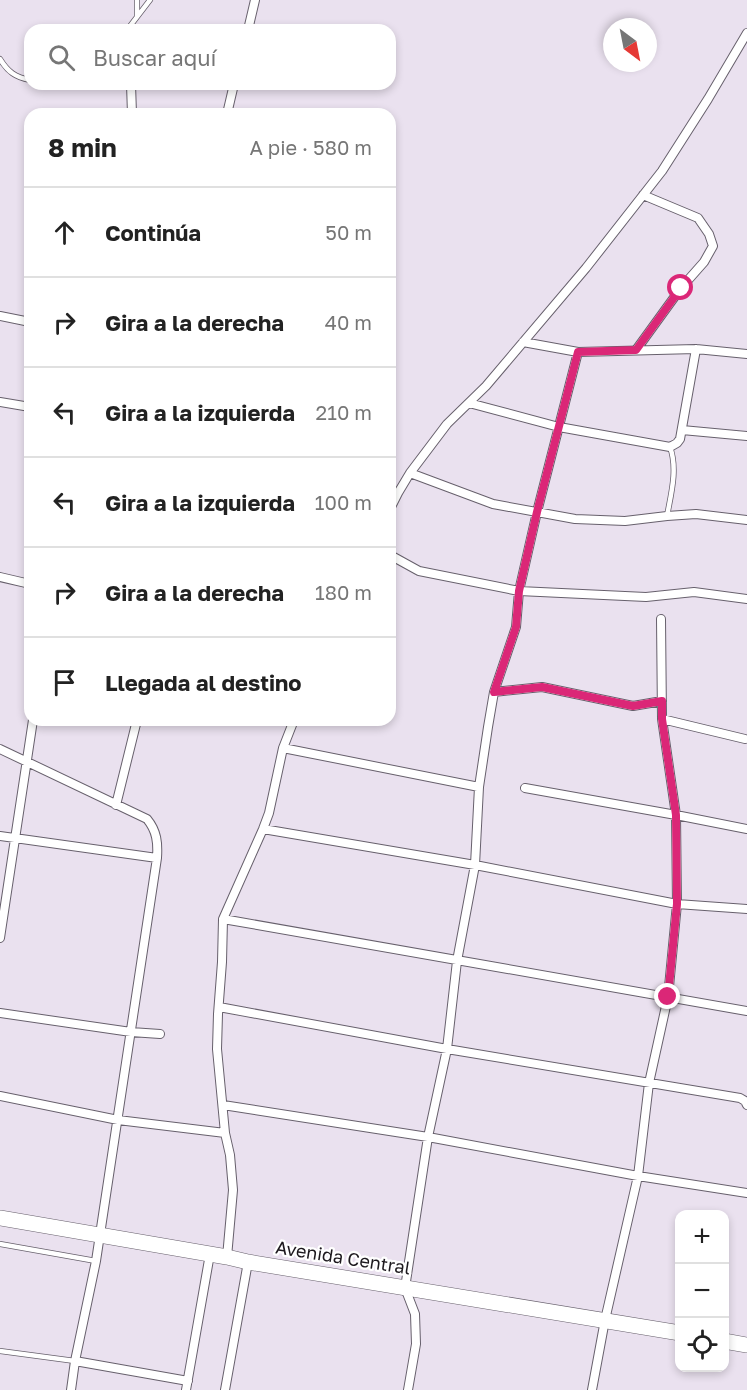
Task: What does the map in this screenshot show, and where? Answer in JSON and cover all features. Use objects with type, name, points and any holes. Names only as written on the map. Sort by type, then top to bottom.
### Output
[{"type":"highway","name":"Avenida Central","points":[[0,1218],[675,1333]]},
{"type":"highway","points":[[729,1342],[747,1345]]},
{"type":"street","points":[[249,24],[255,0]]},
{"type":"street","points":[[396,497],[447,424],[486,386],[586,268],[662,171],[747,33]]},
{"type":"street","points":[[131,90],[132,108]]},
{"type":"street","points":[[228,108],[233,90]]},
{"type":"street","points":[[636,350],[681,288],[704,262],[713,246],[710,234],[698,218],[643,195]]},
{"type":"street","points":[[0,316],[24,320]]},
{"type":"street","points":[[523,342],[578,352],[696,349],[744,353],[747,344]]},
{"type":"street","points":[[470,403],[559,427],[670,447],[680,439],[696,349]]},
{"type":"street","points":[[408,1390],[416,1344],[415,1314],[405,1288],[428,1137],[447,1049],[457,961],[475,865],[479,787],[494,692],[516,627],[519,591],[578,352]]},
{"type":"street","points":[[0,402],[24,406]]},
{"type":"street","points":[[682,430],[747,436]]},
{"type":"street","points":[[410,474],[493,504],[575,519],[625,521],[696,514],[747,520]]},
{"type":"street","points":[[396,558],[419,571],[519,591],[646,597],[694,592],[747,599]]},
{"type":"street","points":[[0,577],[24,583]]},
{"type":"street","points":[[592,1390],[604,1320],[638,1176],[649,1083],[668,997],[677,904],[676,815],[662,719],[661,620]]},
{"type":"street","points":[[494,692],[542,687],[633,706],[662,701]]},
{"type":"street","points":[[662,719],[745,739]]},
{"type":"street","points":[[0,934],[32,726]]},
{"type":"street","points":[[116,805],[135,726]]},
{"type":"street","points":[[227,1257],[233,1190],[217,1049],[223,919],[269,813],[283,748],[292,726]]},
{"type":"street","points":[[283,748],[479,787]]},
{"type":"street","points":[[0,749],[147,819],[153,826],[158,844],[96,1261],[71,1390]]},
{"type":"street","points":[[525,788],[747,829]]},
{"type":"street","points":[[263,829],[475,865],[677,904],[747,909]]},
{"type":"street","points":[[0,836],[157,858]]},
{"type":"street","points":[[223,919],[747,1011]]},
{"type":"street","points":[[219,1007],[447,1049],[740,1098],[747,1105]]},
{"type":"street","points":[[0,1013],[160,1034]]},
{"type":"street","points":[[0,1096],[118,1120],[225,1133]]},
{"type":"street","points":[[223,1105],[428,1137],[638,1176],[747,1193]]},
{"type":"street","points":[[75,1361],[187,1386],[210,1254]]},
{"type":"street","points":[[225,1390],[248,1262]]},
{"type":"lane","points":[[136,0],[137,16]]},
{"type":"lane","points":[[131,24],[150,0]]},
{"type":"lane","points":[[0,59],[6,69],[17,77],[24,79]]},
{"type":"lane","points":[[667,516],[673,480],[673,457],[670,447]]},
{"type":"lane","points":[[0,1244],[96,1261]]},
{"type":"lane","points":[[0,1351],[75,1361]]},
{"type":"route","points":[[668,997],[677,904],[676,815],[662,719],[662,701],[633,706],[542,687],[494,692],[516,627],[519,591],[578,352],[636,350],[681,288]]}]
